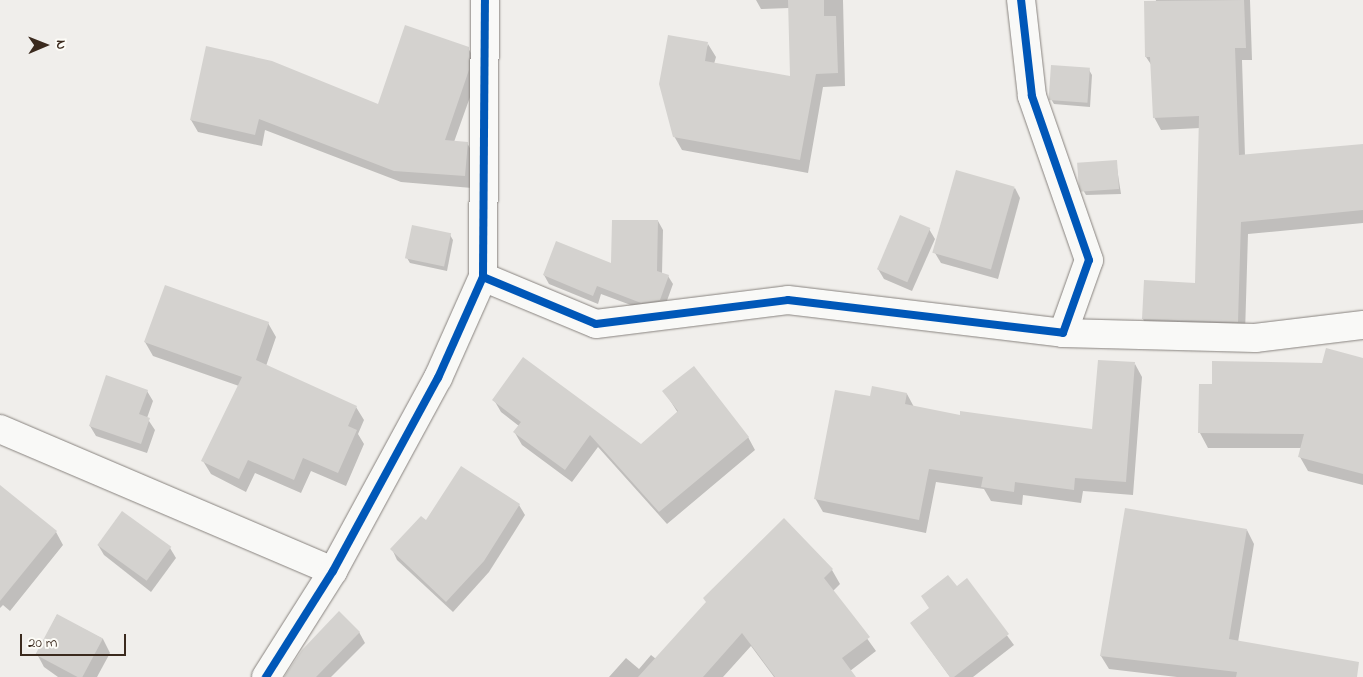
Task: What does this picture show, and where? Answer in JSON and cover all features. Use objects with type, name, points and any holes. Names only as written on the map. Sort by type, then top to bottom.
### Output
[{"type":"street","points":[[266,677],[333,571],[438,378],[483,277],[485,0]]},
{"type":"street","points":[[1022,0],[1032,96],[1088,260],[1063,333]]},
{"type":"street","points":[[483,277],[596,324],[788,300],[1063,333],[1255,338],[1363,325]]},
{"type":"street","points":[[0,429],[333,571]]},
{"type":"building","points":[[788,0],[824,0],[824,16],[836,16],[838,73],[816,74],[800,160],[673,137],[659,84],[668,35],[708,42],[705,61],[790,76]]},
{"type":"building","points":[[1244,0],[1246,48],[1235,48],[1239,155],[1363,144],[1363,210],[1241,222],[1238,322],[1142,319],[1144,280],[1195,283],[1199,116],[1153,118],[1150,57],[1145,57],[1144,1]]},
{"type":"building","points":[[405,25],[469,47],[469,70],[445,140],[468,142],[465,176],[394,171],[259,119],[255,135],[190,120],[206,46],[272,61],[378,104]]},
{"type":"building","points":[[1051,65],[1090,68],[1087,103],[1049,100]]},
{"type":"building","points":[[1117,160],[1119,189],[1079,192],[1077,163]]},
{"type":"building","points":[[956,170],[1015,187],[991,269],[932,253]]},
{"type":"building","points":[[900,215],[930,228],[907,282],[877,269]]},
{"type":"building","points":[[612,220],[658,220],[657,271],[669,275],[660,300],[641,303],[597,286],[593,296],[543,275],[556,241],[611,263]]},
{"type":"building","points":[[412,225],[451,233],[444,267],[405,258]]},
{"type":"building","points":[[165,285],[269,322],[256,360],[357,406],[348,426],[357,430],[338,473],[303,458],[294,480],[248,460],[239,479],[201,461],[242,377],[144,342]]},
{"type":"building","points":[[1326,348],[1363,358],[1363,474],[1298,457],[1304,434],[1198,433],[1199,384],[1212,384],[1212,361],[1322,363]]},
{"type":"building","points":[[523,357],[641,444],[678,411],[662,391],[694,366],[749,437],[659,512],[590,435],[565,470],[513,432],[521,422],[492,400]]},
{"type":"building","points":[[1098,360],[1135,362],[1126,482],[1075,478],[1074,490],[1015,482],[1014,492],[981,487],[983,477],[929,469],[919,520],[814,499],[835,390],[870,396],[872,386],[907,393],[905,404],[960,415],[960,411],[1092,429]]},
{"type":"building","points":[[106,375],[148,390],[139,414],[150,418],[141,444],[89,426]]},
{"type":"building","points":[[461,466],[520,504],[484,561],[446,602],[390,549],[421,516],[426,520]]},
{"type":"building","points":[[0,485],[57,531],[0,601]]},
{"type":"building","points":[[1125,508],[1247,529],[1229,639],[1359,662],[1357,677],[1236,677],[1237,672],[1100,656]]},
{"type":"building","points":[[122,511],[171,547],[147,581],[97,545]]},
{"type":"building","points":[[784,518],[833,569],[824,578],[870,637],[842,658],[856,677],[775,677],[742,633],[703,677],[638,677],[706,602],[703,598]]},
{"type":"building","points":[[948,575],[957,586],[967,578],[1009,634],[954,677],[950,677],[910,623],[929,608],[921,596]]},
{"type":"building","points":[[339,611],[360,632],[316,677],[284,677],[302,650]]},
{"type":"building","points":[[57,614],[103,638],[82,677],[78,677],[35,655]]},
{"type":"cycle path","points":[[266,677],[333,571],[438,378],[483,277],[485,0]]},
{"type":"cycle path","points":[[483,277],[596,324],[788,300],[1063,333],[1089,260],[1032,96],[1021,0]]}]
